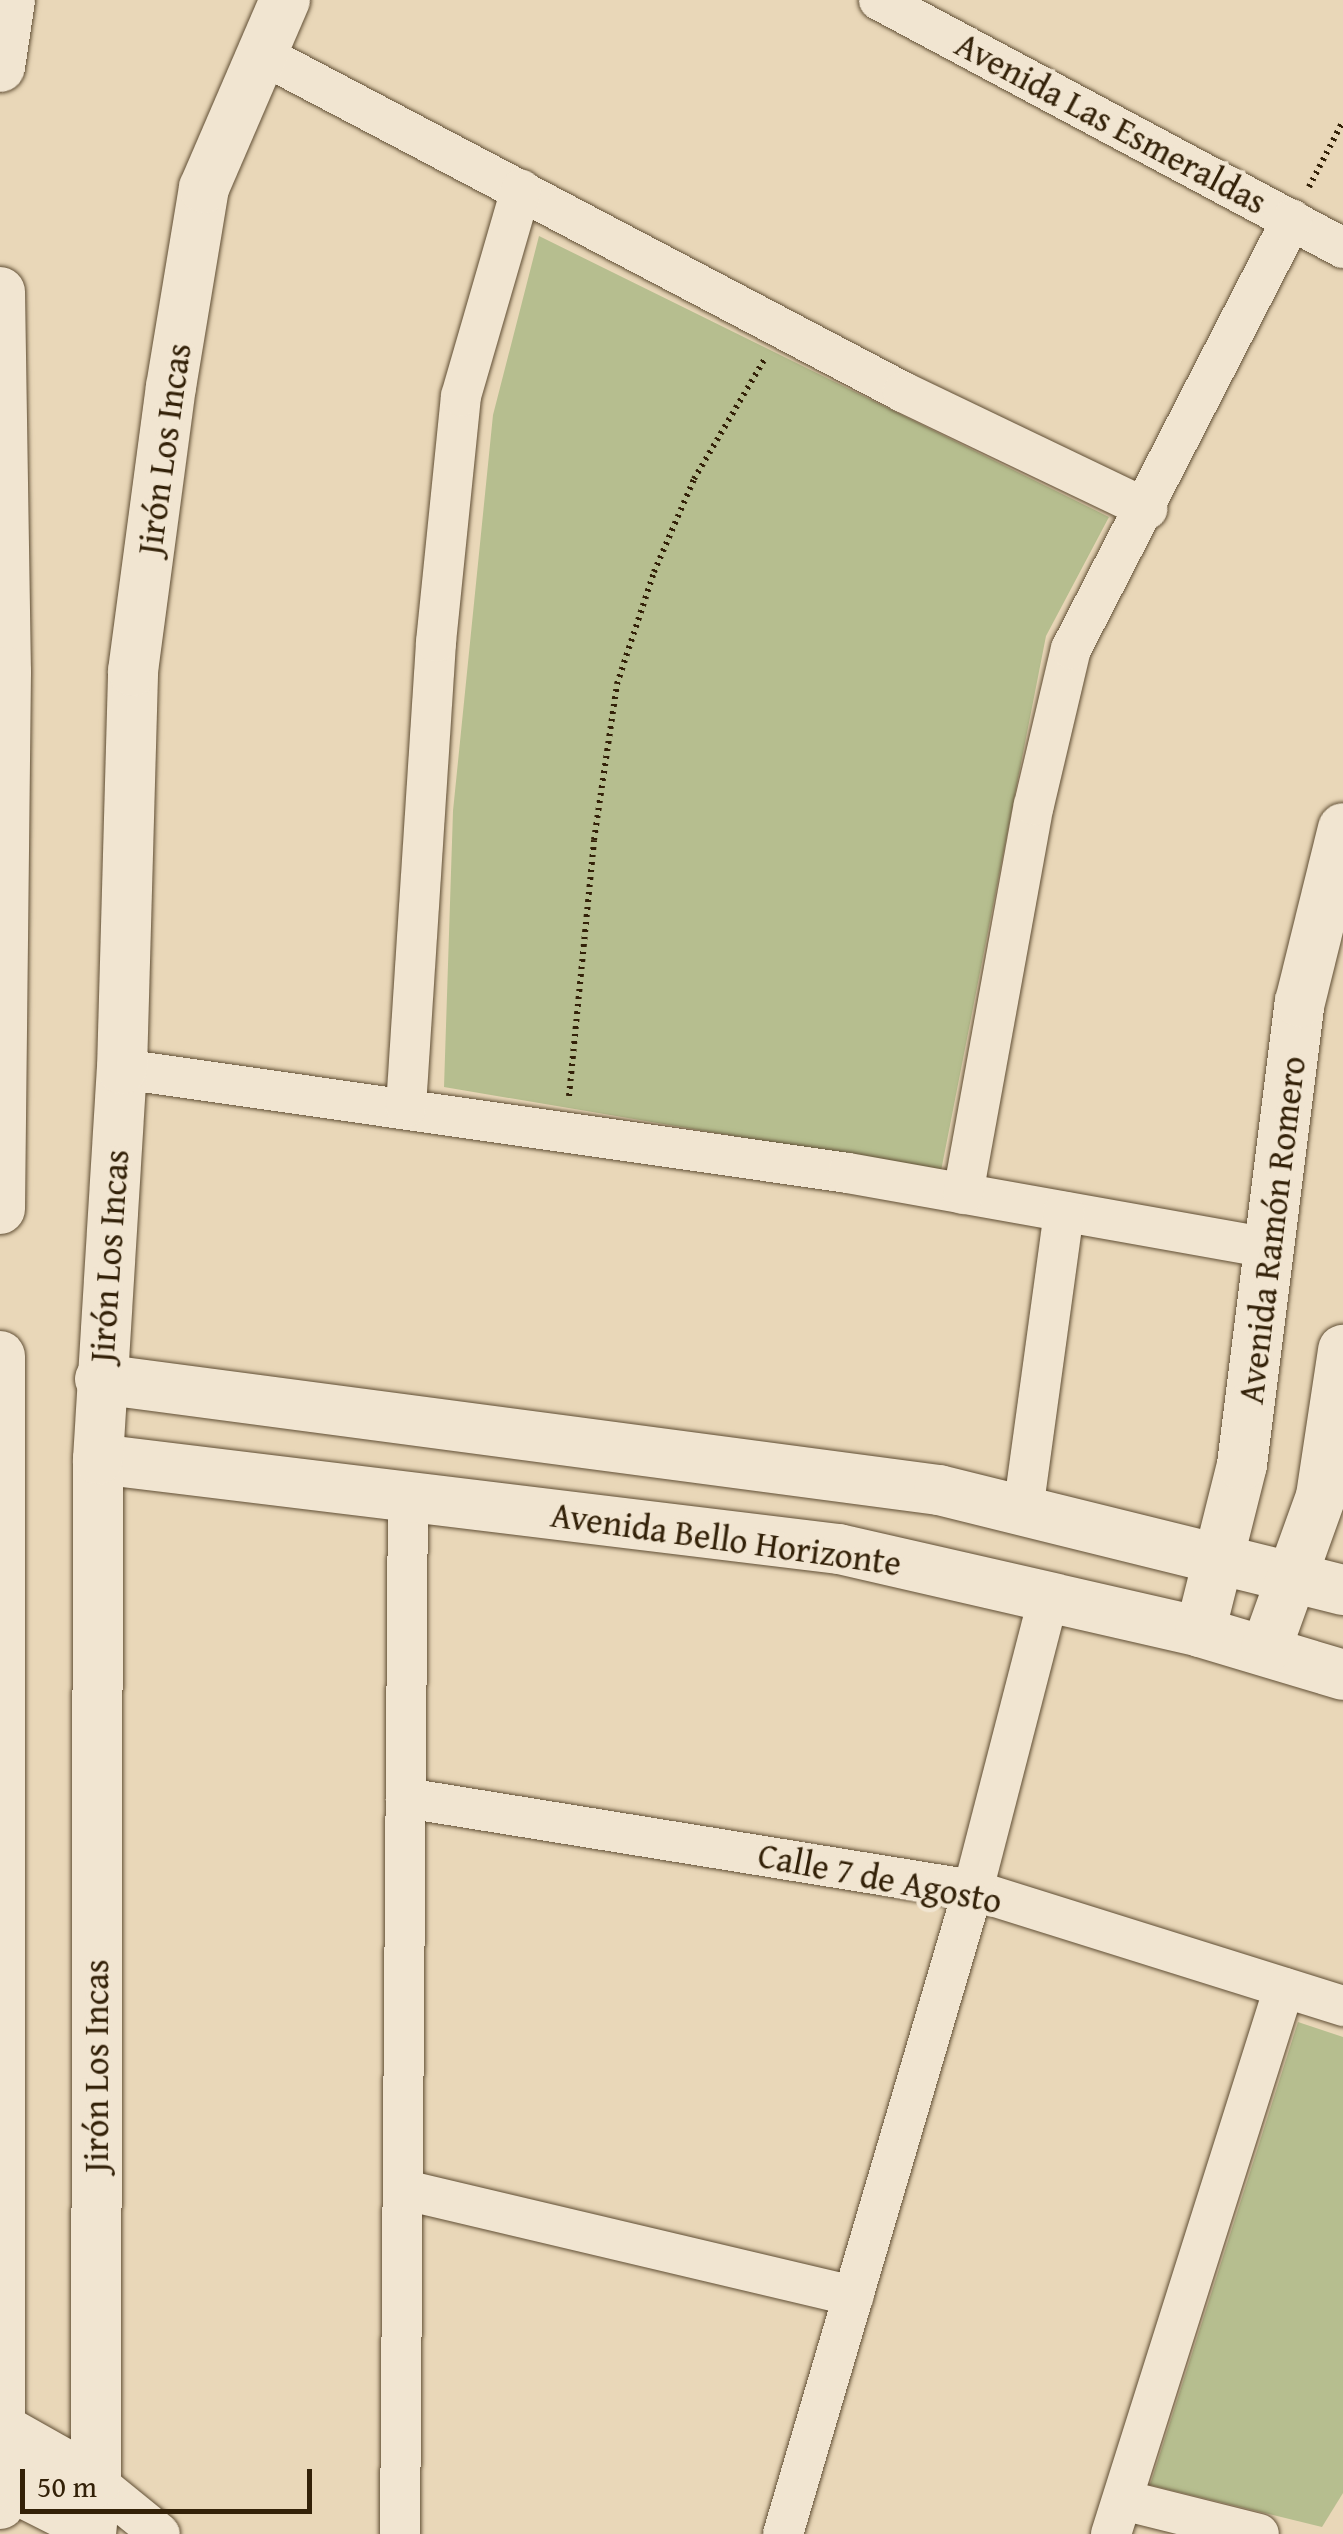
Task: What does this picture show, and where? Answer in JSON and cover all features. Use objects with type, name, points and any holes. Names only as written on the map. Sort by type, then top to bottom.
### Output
[{"type":"street","points":[[0,68],[10,0]]},
{"type":"street","name":"Jirón Los Incas","points":[[102,2519],[98,1458],[122,1069],[133,672],[168,406],[204,188],[285,0]]},
{"type":"street","name":"Avenida Las Esmeraldas","points":[[879,0],[1343,248]]},
{"type":"street","points":[[260,53],[903,392],[1147,508]]},
{"type":"street","points":[[406,1106],[436,642],[461,396],[521,190]]},
{"type":"street","points":[[964,1194],[1034,805],[1071,648],[1147,508],[1292,219]]},
{"type":"street","points":[[0,292],[0,1208]]},
{"type":"street","name":"Avenida Ramón Romero","points":[[1200,1632],[1242,1466],[1300,1002],[1343,828]]},
{"type":"street","points":[[122,1069],[406,1106],[964,1194],[1270,1248]]},
{"type":"street","points":[[1023,1511],[1064,1212]]},
{"type":"street","points":[[1266,1650],[1320,1496],[1343,1350]]},
{"type":"street","points":[[0,1356],[0,2504]]},
{"type":"street","points":[[100,1379],[939,1490],[1343,1590]]},
{"type":"street","name":"Avenida Bello Horizonte","points":[[98,1458],[839,1549],[1200,1632],[1343,1675]]},
{"type":"street","points":[[400,2534],[408,1496]]},
{"type":"street","points":[[783,2534],[974,1890],[1050,1596]]},
{"type":"street","name":"Calle 7 de Agosto","points":[[406,1798],[974,1890],[1343,2006]]},
{"type":"street","points":[[1260,2534],[1117,2517],[1284,1988]]},
{"type":"street","points":[[405,2190],[854,2296]]},
{"type":"street","points":[[0,2428],[102,2519]]},
{"type":"street","points":[[0,2481],[102,2519],[160,2534]]},
{"type":"path","points":[[1292,219],[1343,121]]},
{"type":"path","points":[[565,1132],[594,840],[617,684],[654,572],[694,479],[782,329]]},
{"type":"green space","points":[[539,236],[1109,517],[1046,636],[941,1171],[444,1087],[453,811],[493,415]]},
{"type":"green space","points":[[1298,2022],[1343,2037],[1343,2493],[1322,2527],[1150,2485]]}]
